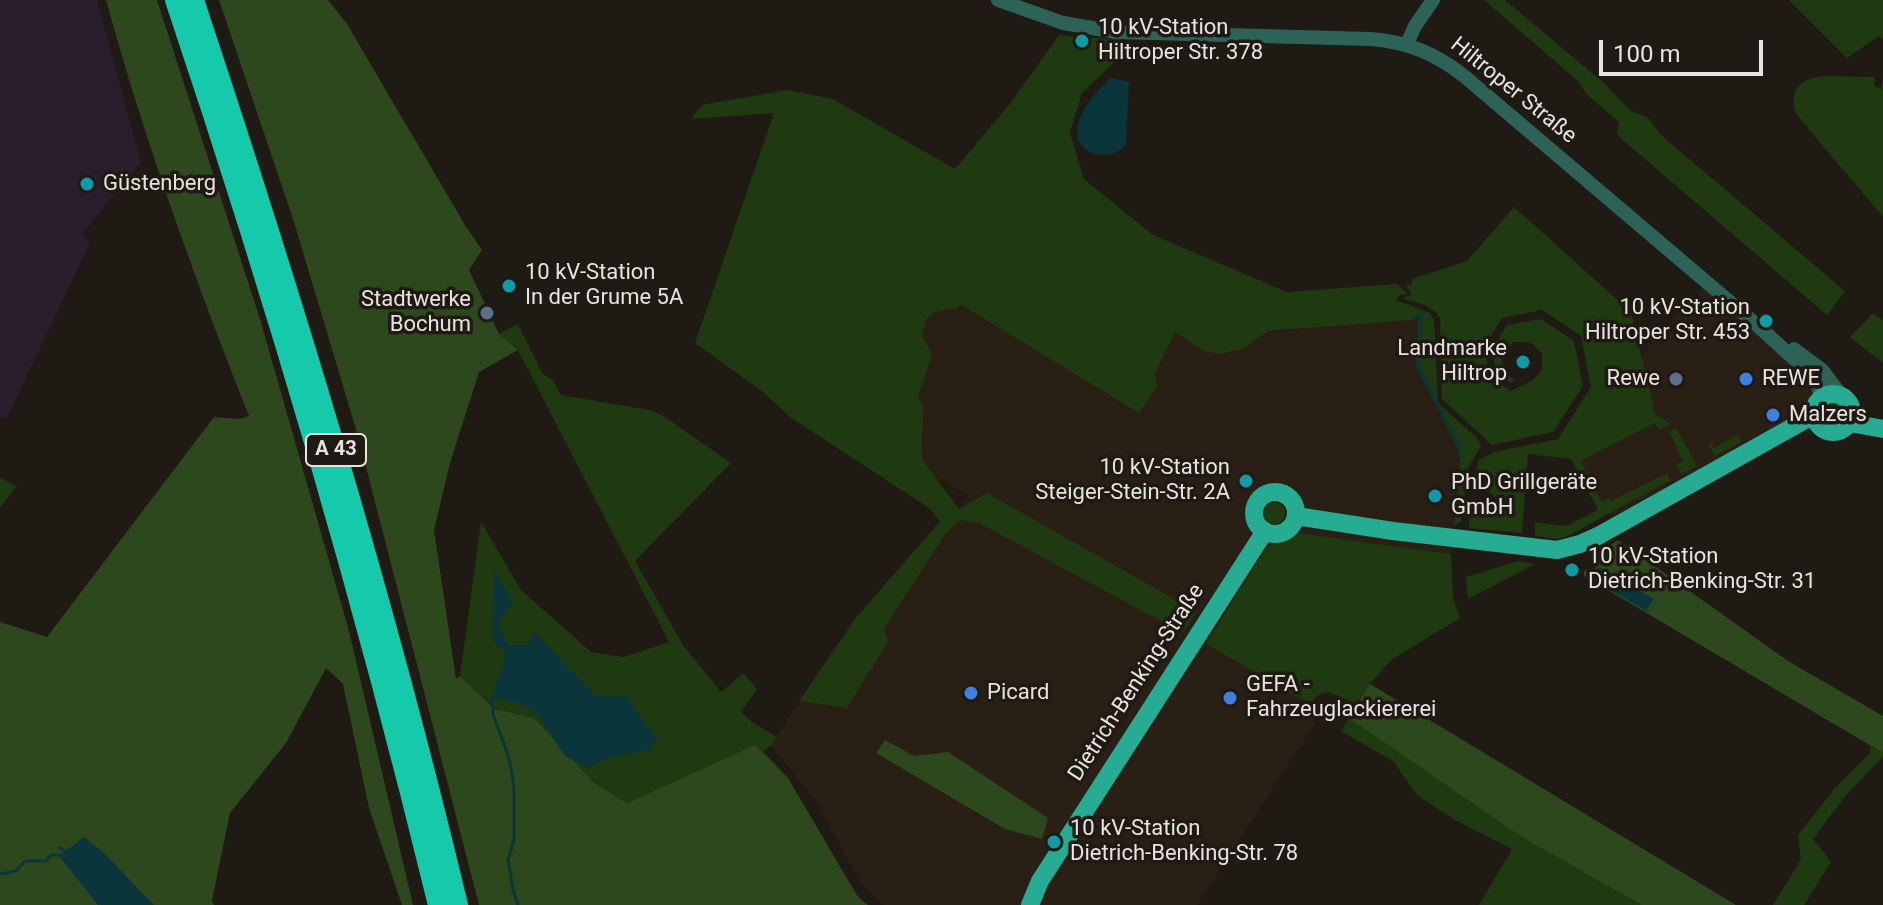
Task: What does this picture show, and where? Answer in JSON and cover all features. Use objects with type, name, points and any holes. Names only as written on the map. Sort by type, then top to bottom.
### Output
[{"type":"highway","name":"A 43","points":[[175,0],[281,333],[352,573],[438,905]]},
{"type":"highway","name":"A 43","points":[[194,0],[300,327],[378,593],[458,905]]},
{"type":"highway","points":[[415,809],[419,863],[428,905]]},
{"type":"main road","points":[[1841,406],[1838,432],[1819,422],[1815,408],[1841,406],[1883,419]]},
{"type":"main road","points":[[1841,406],[1883,429]]},
{"type":"main road","points":[[1296,516],[1407,533],[1557,550],[1598,536],[1752,451],[1819,422]]},
{"type":"main road","points":[[1273,492],[1288,496],[1296,509],[1296,516],[1288,530],[1272,534],[1257,522],[1254,511],[1260,498],[1273,492]]},
{"type":"main road","name":"Dietrich-Benking-Straße","points":[[1030,905],[1040,881],[1265,531]]},
{"type":"street","name":"Hiltroper Straße","points":[[998,0],[1063,23],[1116,32],[1319,36],[1407,44],[1429,52],[1464,76],[1757,325],[1822,370],[1841,406]]},
{"type":"street","points":[[1407,44],[1433,0]]},
{"type":"shaded area","points":[[0,0],[97,0],[141,162],[81,235],[90,243],[6,420],[0,416]]},
{"type":"shaded area","points":[[768,255],[1262,333],[1420,317],[1415,364],[1460,458],[1451,554],[1298,533],[1267,546],[1206,644],[1311,705],[1315,723],[1197,905],[884,905],[860,882],[817,802],[771,746],[799,701],[847,708],[884,630],[968,495],[894,452]]},
{"type":"shaded area","points":[[1704,287],[1806,374],[1815,395],[1812,407],[1614,516],[1608,514],[1580,461],[1655,423],[1641,356]]},
{"type":"green space","points":[[106,0],[157,0],[260,319],[349,631],[413,905],[402,905],[369,808],[343,684],[326,668],[286,743],[230,813],[212,900],[214,905],[0,905],[0,622],[47,637],[214,417],[239,419],[249,416],[172,210]]},
{"type":"green space","points":[[219,0],[328,0],[347,24],[482,250],[469,270],[499,334],[518,350],[479,372],[450,463],[434,530],[456,679],[460,676],[495,709],[534,718],[592,781],[627,803],[755,745],[788,778],[858,897],[868,905],[479,905],[358,436],[294,222]]},
{"type":"green space","points":[[1484,0],[1505,0],[1604,83],[1631,111],[1647,117],[1661,135],[1845,291],[1827,315],[1617,135],[1619,122],[1587,95],[1578,81]]},
{"type":"green space","points":[[1789,0],[1883,0],[1883,40],[1879,36],[1847,58]]},
{"type":"green space","points":[[1059,35],[1125,40],[1120,57],[1082,93],[1070,133],[1084,179],[1153,235],[1287,292],[1397,284],[1408,294],[1400,295],[1396,300],[1430,313],[1434,320],[1438,403],[1477,438],[1481,446],[1468,468],[1461,521],[1454,526],[1460,458],[1457,447],[1415,364],[1419,317],[1268,331],[1242,349],[1219,354],[1204,351],[1175,332],[1155,373],[1157,386],[1139,413],[960,304],[958,308],[935,312],[926,319],[922,336],[932,354],[918,397],[923,406],[922,459],[959,509],[987,493],[1197,612],[1183,633],[979,523],[960,520],[945,534],[884,629],[888,642],[847,708],[799,701],[855,619],[940,521],[929,508],[790,417],[763,392],[695,343],[774,113],[691,119],[702,105],[787,90],[833,99],[955,169],[1009,105]]},
{"type":"green space","points":[[1828,76],[1875,77],[1874,86],[1881,89],[1883,78],[1883,217],[1796,114],[1794,97],[1799,85]]},
{"type":"green space","points":[[1514,207],[1631,312],[1655,414],[1671,424],[1659,430],[1655,423],[1581,461],[1602,502],[1609,498],[1611,501],[1666,474],[1665,471],[1671,480],[1558,539],[1535,536],[1535,522],[1566,526],[1598,510],[1571,459],[1528,454],[1522,533],[1469,528],[1470,504],[1483,513],[1496,497],[1473,479],[1479,460],[1494,452],[1558,439],[1591,387],[1581,336],[1542,310],[1502,318],[1484,347],[1490,377],[1511,391],[1532,381],[1542,370],[1542,353],[1530,342],[1513,342],[1502,355],[1503,371],[1515,381],[1511,383],[1496,373],[1492,349],[1507,325],[1541,319],[1574,341],[1583,386],[1553,432],[1492,445],[1442,399],[1440,318],[1428,307],[1402,298],[1412,295],[1406,286],[1412,284],[1412,279],[1467,261]]},
{"type":"green space","points":[[1873,313],[1883,321],[1883,363],[1850,337]]},
{"type":"green space","points":[[518,324],[543,374],[553,380],[561,395],[662,415],[731,463],[635,561],[683,645],[721,692],[743,673],[757,689],[741,712],[777,737],[763,751],[788,777],[755,746],[627,803],[540,744],[460,676],[481,522],[521,590],[591,652],[623,657],[669,642],[518,350],[499,334]]},
{"type":"green space","points":[[1834,403],[1843,412],[1834,421],[1825,412]]},
{"type":"green space","points":[[1676,428],[1697,466],[1681,474],[1676,465],[1683,461],[1669,432]]},
{"type":"green space","points":[[1737,435],[1742,441],[1715,456],[1708,443],[1714,448]]},
{"type":"green space","points":[[0,478],[17,486],[0,508]]},
{"type":"green space","points":[[1274,502],[1282,505],[1285,513],[1282,521],[1274,524],[1266,521],[1263,513],[1266,505]]},
{"type":"green space","points":[[1298,533],[1451,554],[1453,597],[1460,618],[1391,660],[1370,684],[1350,718],[1520,836],[1641,905],[1479,905],[1512,849],[1455,820],[1417,795],[1394,762],[1341,731],[1349,718],[1348,701],[1323,693],[1311,705],[1206,644],[1267,546]]},
{"type":"green space","points":[[1618,540],[1788,661],[1883,716],[1883,753],[1584,576],[1584,571],[1597,567],[1594,556]]},
{"type":"green space","points":[[1519,561],[1535,564],[1468,599],[1466,577]]},
{"type":"green space","points":[[1370,684],[1736,905],[1641,905],[1520,836],[1349,718]]},
{"type":"green space","points":[[885,740],[914,756],[948,752],[1048,818],[1042,839],[1005,829],[876,753]]},
{"type":"green space","points":[[1869,746],[1883,753],[1883,757],[1846,795],[1813,839],[1831,862],[1804,905],[1773,905],[1801,859],[1798,835],[1835,788],[1871,752]]},
{"type":"water","points":[[1110,78],[1129,82],[1126,144],[1114,153],[1097,154],[1083,147],[1077,132],[1078,125],[1089,103]]},
{"type":"water","points":[[1599,567],[1654,599],[1646,611],[1592,579]]},
{"type":"water","points":[[494,569],[513,602],[499,623],[509,645],[528,645],[535,632],[595,696],[626,696],[657,740],[649,751],[617,756],[588,768],[565,756],[538,715],[520,703],[492,698],[507,653],[493,641]]},
{"type":"water","points":[[84,837],[102,851],[154,905],[98,905],[59,856]]},
{"type":"waterway","points":[[1414,316],[1422,315],[1417,364],[1458,444],[1461,458]]},
{"type":"waterway","points":[[492,698],[493,714],[509,758],[514,786],[514,840],[508,860],[518,905]]},
{"type":"waterway","points":[[60,848],[68,853]]},
{"type":"waterway","points":[[0,874],[16,871],[25,861],[46,861],[51,855],[64,855]]},
{"type":"place","name":"10 kV-Station Hiltroper Str. 378","points":[[1082,41]]},
{"type":"place","name":"Güstenberg","points":[[87,184]]},
{"type":"place","name":"10 kV-Station In der Grume 5A","points":[[509,286]]},
{"type":"place","name":"Stadtwerke Bochum","points":[[487,313]]},
{"type":"place","name":"10 kV-Station Hiltroper Str. 453","points":[[1766,321]]},
{"type":"place","name":"Landmarke Hiltrop","points":[[1523,362]]},
{"type":"place","name":"Rewe","points":[[1676,379]]},
{"type":"place","name":"REWE","points":[[1746,379]]},
{"type":"place","name":"Malzers","points":[[1773,415]]},
{"type":"place","name":"10 kV-Station Steiger-Stein-Str. 2A","points":[[1246,481]]},
{"type":"place","name":"PhD Grillgeräte GmbH","points":[[1435,496]]},
{"type":"place","name":"10 kV-Station Dietrich-Benking-Str. 31","points":[[1572,570]]},
{"type":"place","name":"Picard","points":[[971,693]]},
{"type":"place","name":"GEFA - Fahrzeuglackiererei","points":[[1230,698]]},
{"type":"place","name":"10 kV-Station Dietrich-Benking-Str. 78","points":[[1054,842]]}]
